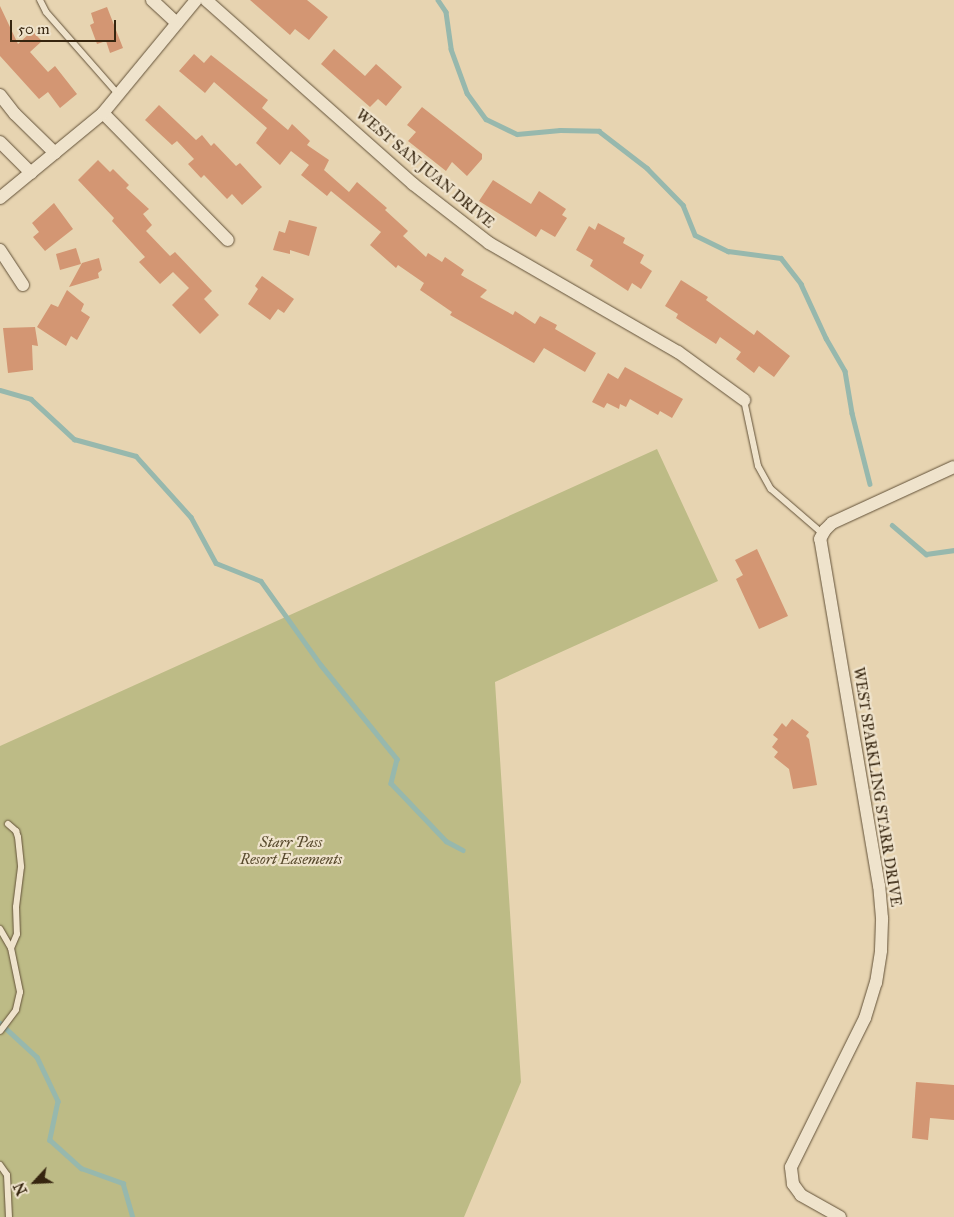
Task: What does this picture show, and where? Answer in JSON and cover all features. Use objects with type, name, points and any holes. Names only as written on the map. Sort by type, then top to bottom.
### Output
[{"type":"street","points":[[152,0],[177,23]]},
{"type":"street","points":[[0,198],[103,113],[196,0]]},
{"type":"street","name":"WEST SAN JUAN DRIVE","points":[[206,0],[413,184],[489,243],[678,352],[744,400]]},
{"type":"street","points":[[0,96],[14,114],[54,153]]},
{"type":"street","points":[[103,113],[228,240]]},
{"type":"street","points":[[0,142],[31,172]]},
{"type":"street","points":[[0,250],[23,284]]},
{"type":"street","points":[[823,531],[840,520],[954,467]]},
{"type":"street","name":"WEST SPARKLING STARR DRIVE","points":[[823,531],[820,548],[880,886],[882,918],[881,950],[876,983],[865,1018],[793,1160],[792,1167],[793,1184],[804,1198],[840,1217]]},
{"type":"lane","points":[[40,0],[46,12],[118,94]]},
{"type":"lane","points":[[744,400],[758,466],[771,489],[823,531]]},
{"type":"lane","points":[[8,824],[16,830],[21,867],[16,907],[17,934],[11,948]]},
{"type":"lane","points":[[0,929],[11,948],[20,992],[16,1010],[0,1031]]},
{"type":"lane","points":[[0,1165],[7,1175],[9,1217]]},
{"type":"green space","name":"Starr Pass Resort Easements","points":[[657,449],[718,581],[495,682],[521,1082],[464,1217],[0,1217],[0,746]]},
{"type":"building","points":[[250,0],[307,0],[328,17],[309,40],[295,29],[290,35]]},
{"type":"building","points":[[0,6],[18,44],[32,31],[42,41],[30,52],[48,72],[55,66],[77,94],[60,108],[48,92],[39,99],[0,56]]},
{"type":"building","points":[[107,7],[123,48],[110,53],[106,41],[97,44],[90,25],[94,23],[91,13]]},
{"type":"building","points":[[334,49],[365,76],[376,64],[402,87],[386,106],[378,99],[370,107],[321,64]]},
{"type":"building","points":[[194,54],[204,63],[211,55],[268,100],[262,108],[288,130],[292,124],[310,141],[307,145],[329,160],[324,170],[349,192],[357,182],[387,208],[385,210],[408,231],[403,236],[426,257],[428,253],[442,262],[445,257],[464,270],[461,275],[487,290],[480,297],[513,315],[515,311],[535,324],[540,316],[557,325],[555,329],[596,353],[585,372],[544,348],[534,363],[450,315],[452,312],[420,290],[424,283],[398,265],[396,268],[370,245],[381,232],[331,191],[327,196],[301,175],[309,165],[291,151],[280,165],[256,143],[267,128],[214,82],[205,93],[179,71]]},
{"type":"building","points":[[159,105],[196,140],[202,135],[211,146],[214,143],[236,166],[240,163],[262,187],[242,205],[232,194],[227,199],[204,175],[201,178],[188,164],[194,159],[177,141],[172,145],[145,120]]},
{"type":"building","points":[[422,107],[482,154],[482,159],[467,176],[452,162],[446,171],[408,141],[416,132],[407,125]]},
{"type":"building","points":[[98,160],[110,172],[113,169],[129,185],[126,188],[149,209],[143,214],[152,225],[146,231],[170,256],[175,252],[212,291],[204,299],[219,315],[200,334],[172,305],[189,288],[173,272],[160,284],[139,262],[145,257],[112,221],[114,218],[78,180]]},
{"type":"building","points":[[493,180],[531,204],[539,191],[566,209],[562,215],[567,218],[555,237],[541,229],[536,237],[479,201]]},
{"type":"building","points":[[54,203],[73,229],[45,251],[33,237],[39,232],[32,223]]},
{"type":"building","points":[[289,220],[317,227],[309,256],[290,250],[290,254],[273,250],[279,231],[285,233]]},
{"type":"building","points":[[598,223],[625,238],[623,243],[644,255],[640,263],[652,271],[641,289],[632,283],[628,291],[590,266],[593,260],[576,250],[589,226],[595,230]]},
{"type":"building","points":[[76,248],[81,264],[60,270],[56,254]]},
{"type":"building","points":[[99,258],[102,270],[98,273],[99,278],[69,287],[82,263]]},
{"type":"building","points":[[262,276],[294,299],[284,313],[278,309],[270,320],[248,304],[258,289],[255,286]]},
{"type":"building","points":[[681,280],[708,297],[706,300],[754,335],[757,330],[790,356],[774,377],[759,366],[754,373],[736,359],[741,352],[720,337],[716,344],[676,318],[678,314],[665,306]]},
{"type":"building","points":[[67,290],[84,304],[81,311],[90,317],[77,340],[71,336],[66,346],[37,327],[51,304],[58,307]]},
{"type":"building","points":[[35,327],[38,346],[32,345],[33,370],[8,373],[3,328]]},
{"type":"building","points":[[625,367],[683,399],[672,418],[660,411],[658,415],[630,399],[626,407],[620,404],[619,409],[607,403],[604,408],[592,402],[608,373],[618,379]]},
{"type":"building","points":[[757,549],[788,616],[759,629],[736,579],[743,575],[735,560]]},
{"type":"building","points":[[792,719],[809,732],[806,736],[809,739],[817,785],[793,789],[789,769],[774,757],[778,752],[772,747],[778,739],[773,735],[782,723],[786,727]]},
{"type":"building","points":[[916,1082],[954,1085],[954,1120],[930,1118],[928,1140],[912,1138]]},
{"type":"waterway","points":[[438,0],[446,12],[451,49],[467,93],[486,119],[517,134],[560,130],[599,131],[647,168],[683,205],[695,235],[728,251],[781,258],[801,284],[826,338],[845,371],[852,413],[870,484]]},
{"type":"waterway","points":[[0,390],[31,399],[74,439],[136,456],[191,517],[216,563],[261,581],[321,665],[397,759],[391,783],[446,841],[463,850]]},
{"type":"waterway","points":[[892,525],[926,554],[954,550]]},
{"type":"waterway","points":[[0,1023],[37,1057],[58,1101],[50,1140],[81,1168],[123,1183],[133,1217]]}]
